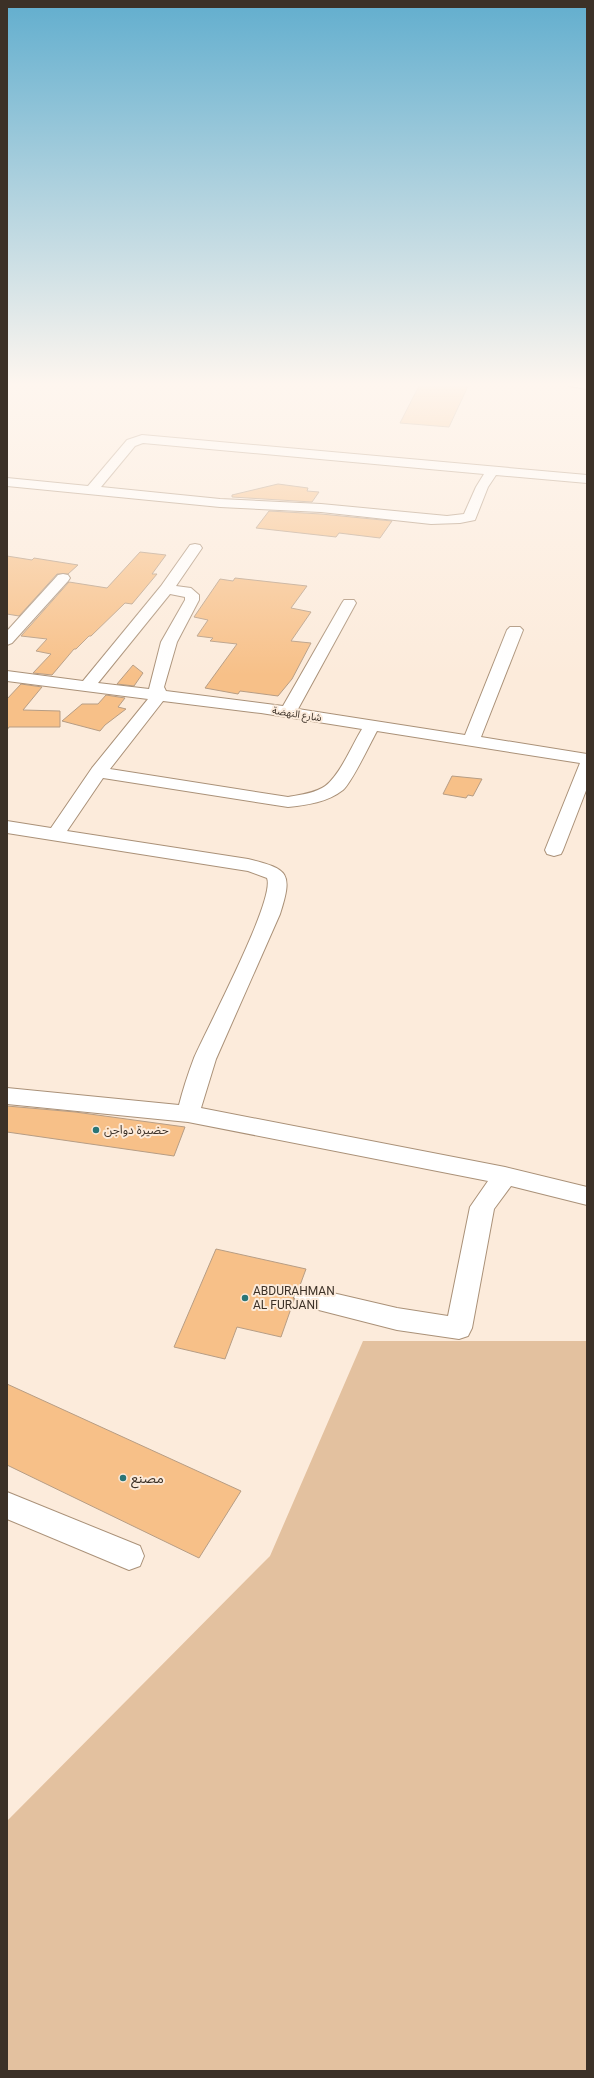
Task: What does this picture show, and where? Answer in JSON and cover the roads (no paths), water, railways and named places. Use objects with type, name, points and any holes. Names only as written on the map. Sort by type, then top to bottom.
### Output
[{"type":"street","points":[[93,489],[100,481]]},
{"type":"street","points":[[7,482],[93,489],[220,503],[251,503],[444,520],[463,520],[470,517],[486,481]]},
{"type":"street","points":[[86,687],[166,589],[195,548]]},
{"type":"street","points":[[7,640],[63,578]]},
{"type":"street","points":[[56,834],[98,772],[159,695],[156,687],[169,642],[192,600],[192,595],[186,591],[166,589]]},
{"type":"street","points":[[288,712],[349,603]]},
{"type":"street","points":[[470,740],[515,630]]},
{"type":"street","name":"شارع النهضة","points":[[7,676],[288,712],[587,758]]},
{"type":"street","points":[[98,772],[288,802],[309,799],[328,792],[338,785],[372,726]]},
{"type":"street","points":[[554,850],[587,765]]},
{"type":"street","points":[[7,827],[248,865],[271,872],[276,876],[279,884],[271,912],[205,1060],[188,1114]]},
{"type":"street","points":[[7,1096],[188,1114],[504,1176],[587,1196]]},
{"type":"street","points":[[307,1297],[398,1319],[459,1328],[482,1207],[504,1176]]},
{"type":"street","points":[[7,1505],[129,1556]]},
{"type":"place","name":"حضيرة دواجن","points":[[96,1130]]},
{"type":"place","name":"ABDURAHMAN AL FURJANI","points":[[245,1298]]},
{"type":"place","name":"مصنع","points":[[123,1478]]}]
